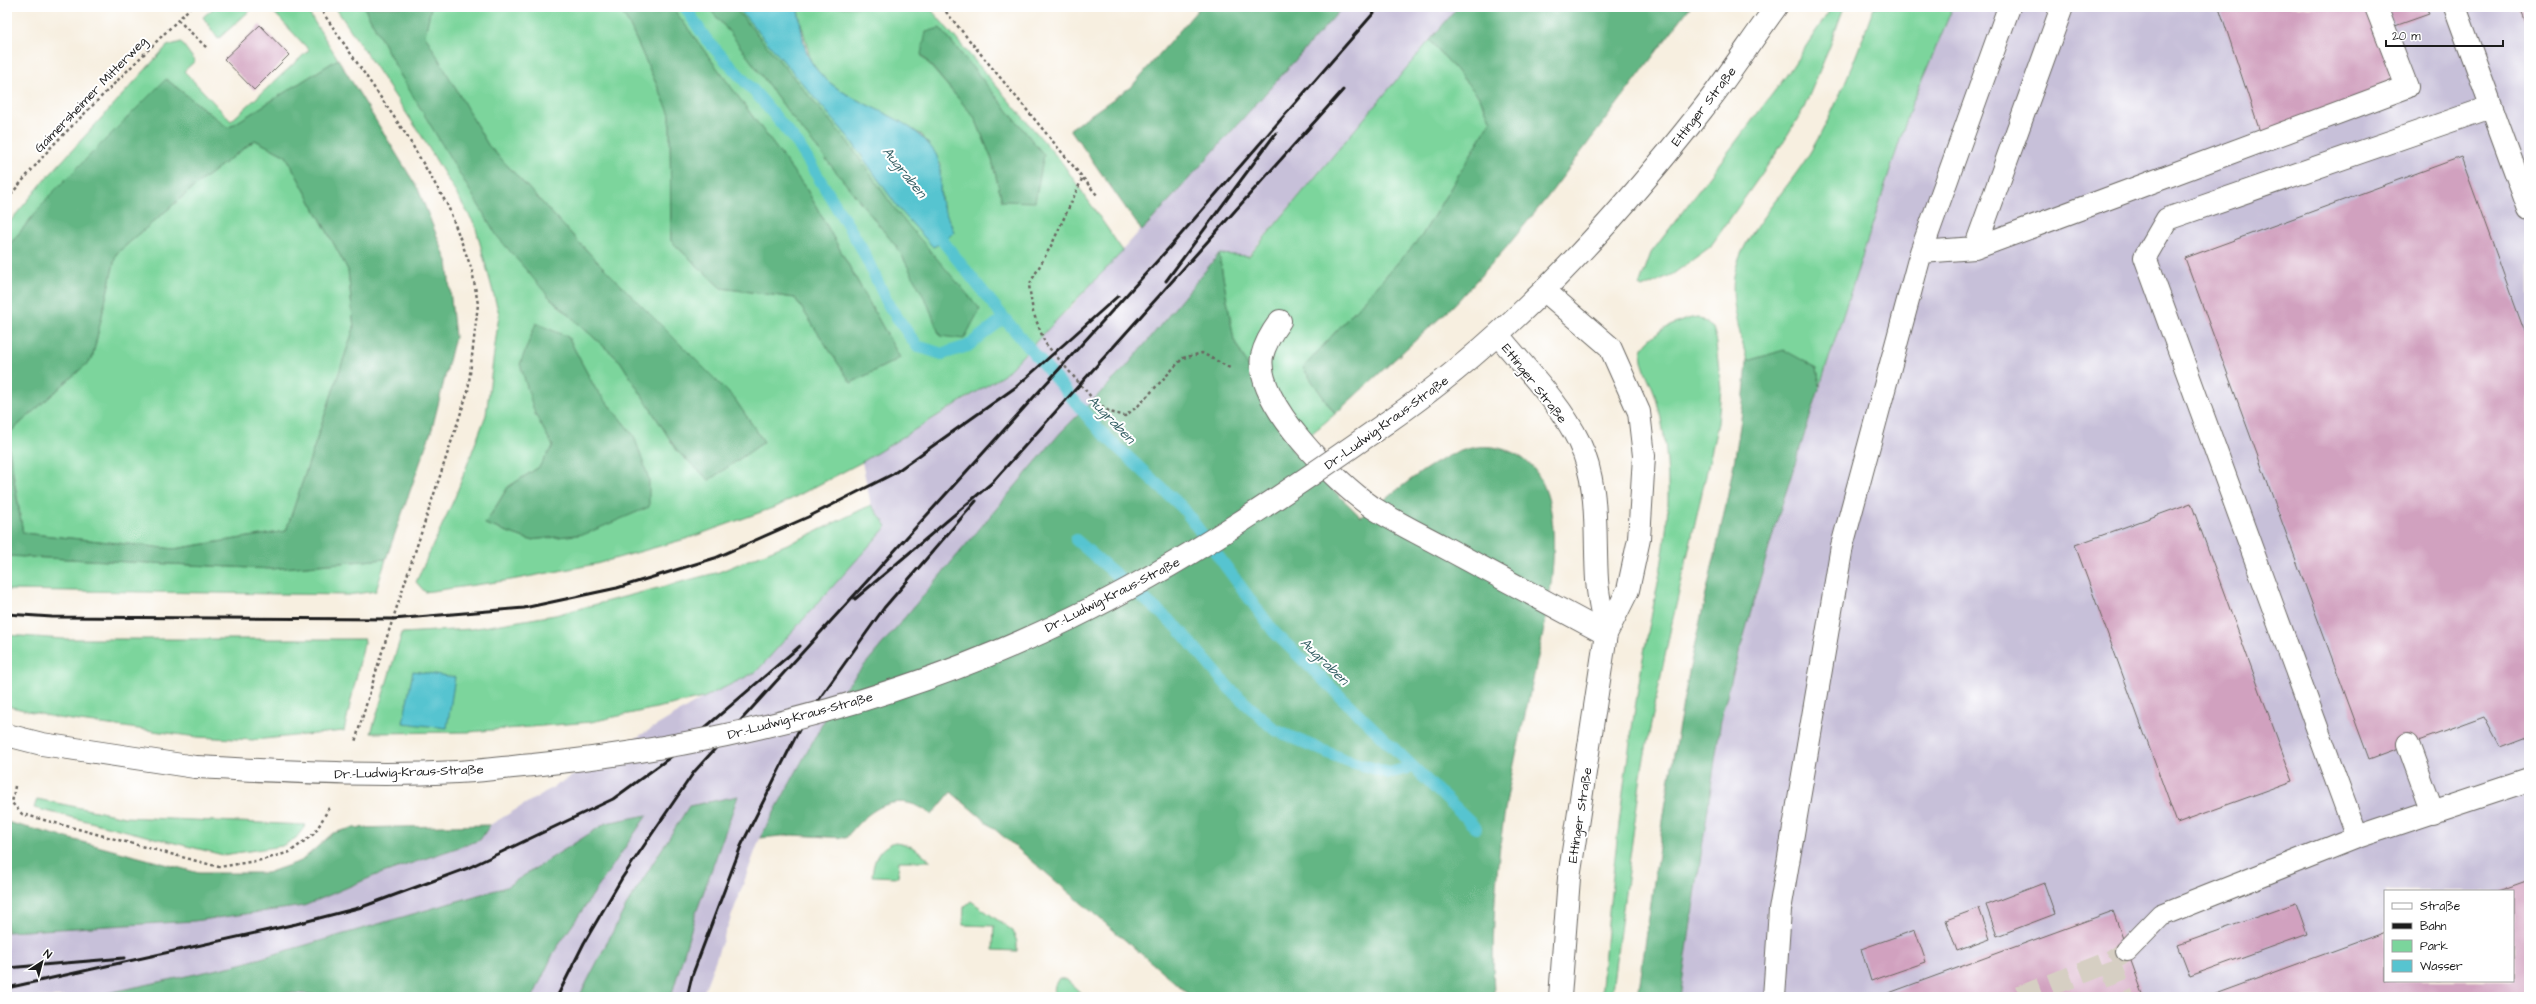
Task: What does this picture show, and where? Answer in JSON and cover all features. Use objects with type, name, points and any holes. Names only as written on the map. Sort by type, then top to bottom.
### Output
[{"type":"main road","name":"Ettinger Straße","points":[[1606,634],[1597,581],[1597,533],[1593,487],[1579,442],[1553,402],[1498,335],[1544,291],[1594,239],[1703,110],[1776,7]]},
{"type":"main road","points":[[1774,997],[1780,910],[1842,546],[1921,252],[2009,7]]},
{"type":"main road","points":[[1975,248],[2062,7]]},
{"type":"main road","points":[[1921,252],[1975,248],[2407,88],[2376,7]]},
{"type":"main road","points":[[2454,7],[2529,209]]},
{"type":"main road","points":[[2357,837],[2145,257],[2167,219],[2491,107]]},
{"type":"main road","name":"Ettinger Straße","points":[[1544,291],[1610,347],[1638,412],[1644,456],[1639,539],[1628,590],[1606,634],[1569,878],[1560,997]]},
{"type":"main road","points":[[1280,321],[1268,338],[1262,357],[1263,376],[1273,399],[1297,436],[1336,478],[1372,508],[1606,634]]},
{"type":"main road","name":"Dr.-Ludwig-Kraus-Straße","points":[[7,735],[42,744],[195,767],[330,774],[473,771],[595,758],[724,736],[855,702],[966,663],[1071,618],[1176,562],[1259,512],[1427,395],[1498,335]]},
{"type":"main road","points":[[2408,744],[2433,813]]},
{"type":"main road","points":[[2127,950],[2161,915],[2357,837],[2529,780]]},
{"type":"path","name":"Gaimersheimer Mitterweg","points":[[7,199],[52,146],[191,7]]},
{"type":"path","points":[[319,7],[407,136],[448,206],[472,270],[478,304],[468,391],[381,655],[353,748]]},
{"type":"path","points":[[942,7],[1082,179],[1097,195]]},
{"type":"path","points":[[178,20],[208,49]]},
{"type":"path","points":[[1082,179],[1052,244],[1029,285],[1033,312],[1045,343],[1092,398],[1110,412],[1125,416],[1138,406],[1183,358],[1202,353],[1232,370]]},
{"type":"path","points":[[15,786],[12,802],[22,814],[219,867],[262,860],[290,852],[315,833],[331,802]]},
{"type":"shaded area","points":[[1343,7],[1458,7],[1248,256],[1219,254],[1126,367],[1061,432],[836,699],[760,838],[702,997],[7,997],[7,932],[194,921],[304,906],[374,876],[480,840],[490,825],[703,698],[756,672],[887,526],[871,505],[862,462],[969,397],[1068,310]],"holes":[[[689,806],[696,913],[677,976],[609,940],[626,906]]]},
{"type":"shaded area","points":[[1953,7],[2529,7],[2529,997],[1680,997],[1722,713],[1777,520],[1911,106]]},
{"type":"green space","points":[[215,7],[254,7],[218,39],[203,17]]},
{"type":"green space","points":[[269,7],[305,7],[338,59],[228,128],[166,79],[50,195],[7,248],[7,225],[44,181],[167,46],[181,42],[195,61],[184,71],[231,121],[309,50]]},
{"type":"green space","points":[[335,7],[364,7],[401,76],[550,298],[620,361],[678,452],[709,480],[764,442],[734,398],[592,256],[488,145],[424,35],[431,7],[618,7],[629,24],[670,114],[671,241],[721,288],[795,298],[851,383],[900,358],[807,190],[672,7],[708,7],[731,34],[792,117],[899,250],[929,305],[940,336],[897,212],[847,141],[734,7],[737,7],[849,138],[899,209],[954,232],[942,204],[939,181],[941,165],[922,135],[844,93],[824,79],[811,62],[797,7],[929,7],[1063,164],[1123,251],[1004,375],[862,462],[778,506],[689,538],[596,564],[511,580],[425,592],[416,582],[455,497],[486,415],[499,314],[475,225],[421,135]],"holes":[[[940,28],[1044,155],[1002,201],[992,160],[975,118],[921,55]],[[568,337],[595,388],[634,436],[585,534],[530,540],[485,524],[508,487],[539,467],[553,446],[535,414]]]},
{"type":"green space","points":[[364,7],[431,7],[425,35],[488,145],[592,256],[734,398],[764,442],[709,480],[678,452],[620,361],[550,298],[497,236],[401,76]]},
{"type":"green space","points":[[618,7],[672,7],[807,190],[900,358],[851,383],[795,298],[721,288],[671,241],[670,114],[629,24]]},
{"type":"green space","points":[[708,7],[734,7],[847,141],[897,212],[980,309],[964,339],[940,336],[928,305],[899,250],[792,117],[731,34]]},
{"type":"green space","points":[[1200,7],[1343,7],[1142,231],[1070,129],[1132,86]]},
{"type":"green space","points":[[1458,7],[1690,7],[1546,199],[1505,249],[1454,305],[1335,414],[1303,368],[1421,237],[1491,121],[1480,98],[1430,40]]},
{"type":"green space","points":[[1832,7],[1844,7],[1830,46],[1804,108],[1777,152],[1710,247],[1673,274],[1642,288],[1639,286],[1651,253],[1786,76]]},
{"type":"green space","points":[[1874,7],[1953,7],[1911,106],[1820,386],[1817,368],[1784,351],[1747,361],[1735,309],[1733,287],[1734,277],[1738,261],[1745,245],[1766,212],[1802,166],[1821,134],[1846,80]]},
{"type":"green space","points":[[940,28],[1044,155],[1035,202],[1002,201],[992,160],[975,118],[921,54],[926,32]]},
{"type":"green space","points":[[1430,40],[1480,98],[1491,121],[1421,237],[1303,368],[1335,414],[1292,450],[1234,340],[1219,254],[1249,256]]},
{"type":"green space","points":[[338,59],[418,189],[447,261],[455,337],[432,429],[386,559],[272,569],[7,556],[7,442],[23,533],[174,549],[286,531],[354,328],[348,270],[286,156],[255,140],[202,180],[116,254],[92,359],[7,435],[7,248],[50,195],[166,79],[228,128]]},
{"type":"green space","points":[[255,140],[286,156],[348,270],[354,328],[286,531],[174,549],[23,533],[7,435],[92,359],[116,254],[202,180]]},
{"type":"green space","points":[[1219,254],[1234,340],[1292,450],[1361,517],[1406,483],[1440,460],[1457,452],[1475,447],[1492,447],[1522,458],[1540,479],[1550,508],[1554,543],[1551,580],[1540,649],[1513,767],[1503,822],[1495,897],[1493,947],[1494,997],[1192,997],[951,792],[932,815],[919,807],[907,803],[885,805],[874,810],[864,818],[846,838],[792,835],[760,838],[836,699],[1061,432],[1126,367]]},
{"type":"green space","points":[[1698,317],[1713,328],[1715,335],[1721,389],[1718,423],[1671,627],[1642,768],[1611,997],[1601,997],[1608,916],[1634,716],[1644,654],[1661,569],[1667,526],[1668,475],[1661,417],[1641,355],[1645,345],[1657,333],[1683,320]]},
{"type":"green space","points":[[536,323],[568,337],[595,388],[634,436],[649,479],[649,507],[585,534],[530,540],[485,524],[508,487],[539,467],[553,446],[535,414],[520,364]]},
{"type":"green space","points":[[1784,350],[1817,368],[1820,386],[1777,520],[1722,713],[1680,997],[1638,997],[1655,873],[1675,749],[1690,667],[1724,515],[1738,438],[1747,361]]},
{"type":"green space","points":[[871,505],[887,526],[756,672],[703,698],[591,722],[469,732],[371,733],[402,633],[471,629],[555,615],[719,572],[807,536]]},
{"type":"green space","points":[[7,556],[272,569],[386,559],[376,591],[348,595],[7,590]]},
{"type":"green space","points":[[7,635],[63,639],[365,639],[344,731],[254,740],[197,737],[58,718],[7,706]]},
{"type":"green space","points":[[738,796],[696,913],[671,997],[579,997],[626,906],[689,806]]},
{"type":"green space","points":[[37,799],[125,817],[306,825],[296,838],[282,846],[223,855],[34,808]]},
{"type":"green space","points":[[647,815],[554,952],[533,997],[359,997],[274,992],[273,997],[90,997],[237,965],[506,887],[606,823]]},
{"type":"green space","points":[[7,822],[199,873],[267,873],[301,861],[333,833],[352,828],[490,825],[480,840],[374,876],[304,906],[194,921],[7,932]]},
{"type":"green space","points":[[895,842],[914,848],[931,861],[899,861],[898,877],[872,876],[874,864],[878,855],[885,847]]},
{"type":"green space","points":[[971,901],[1013,931],[1017,942],[1017,951],[993,950],[994,926],[963,925],[964,907]]},
{"type":"green space","points":[[1059,978],[1067,980],[1085,997],[1053,997],[1055,985]]},
{"type":"water","points":[[737,7],[797,7],[806,50],[812,63],[824,78],[855,99],[907,125],[922,137],[937,157],[940,170],[942,204],[954,232],[944,242],[933,247],[899,209],[849,138]]},
{"type":"water","points":[[413,671],[455,677],[447,728],[403,723]]},
{"type":"building","points":[[2219,7],[2368,7],[2397,84],[2263,141]]},
{"type":"building","points":[[2387,7],[2426,7],[2429,14],[2395,26]]},
{"type":"building","points":[[2519,7],[2529,7],[2529,33]]},
{"type":"building","points":[[260,25],[289,55],[254,90],[224,59]]},
{"type":"building","points":[[2461,157],[2529,344],[2529,736],[2500,747],[2484,717],[2369,759],[2185,258]]},
{"type":"building","points":[[2191,503],[2293,781],[2177,823],[2075,545]]},
{"type":"building","points":[[2529,880],[2529,997],[2207,997],[2384,932],[2384,982],[2514,982],[2514,890],[2501,890]]},
{"type":"building","points":[[2044,883],[2055,914],[1997,936],[1986,905]]},
{"type":"building","points":[[2296,903],[2307,934],[2190,976],[2178,945]]},
{"type":"building","points":[[1979,908],[1990,939],[1957,951],[1946,920]]},
{"type":"building","points":[[2113,911],[2144,997],[1878,997]]},
{"type":"building","points":[[1915,930],[1926,962],[1871,981],[1861,949]]},
{"type":"waterway","points":[[685,7],[706,39],[761,99],[798,144],[861,247],[889,306],[917,346],[942,354],[968,346],[1004,318]]},
{"type":"waterway","name":"Augraben","points":[[934,230],[1004,318],[1099,430],[1183,508],[1274,632],[1476,828]]},
{"type":"waterway","points":[[1076,540],[1177,627],[1230,689],[1275,730],[1345,760],[1389,773],[1412,767]]},
{"type":"tunnel","points":[[2020,997],[2110,962],[2127,950]]},
{"type":"tunnel","points":[[2110,962],[2123,997]]},
{"type":"railway","points":[[557,997],[584,943],[622,878],[694,772],[1169,248],[1379,7]]},
{"type":"railway","points":[[990,485],[1343,90]]},
{"type":"railway","points":[[1166,281],[1276,133]]},
{"type":"railway","points":[[7,614],[52,617],[393,619],[524,608],[617,588],[715,558],[808,517],[893,474],[1016,387],[1118,296]]},
{"type":"railway","points":[[855,599],[994,481]]},
{"type":"railway","points":[[687,997],[692,976],[741,846],[803,722],[884,608],[976,501]]},
{"type":"railway","points":[[7,988],[296,924],[362,907],[468,868],[613,799],[672,756],[800,646]]},
{"type":"railway","points":[[7,968],[124,958]]}]
